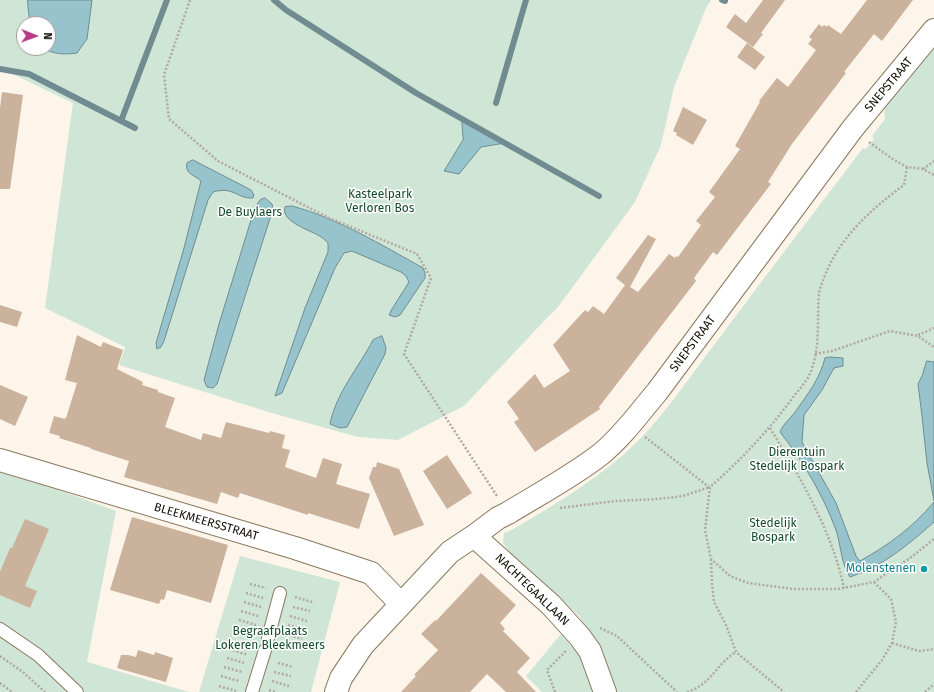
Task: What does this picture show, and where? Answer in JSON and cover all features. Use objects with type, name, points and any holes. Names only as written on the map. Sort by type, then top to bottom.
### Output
[{"type":"street","name":"SNEPSTRAAT","points":[[336,692],[341,678],[363,645],[450,552],[498,518],[584,466],[603,452],[628,427],[656,392],[853,128],[934,30]]},
{"type":"street","name":"BLEEKMEERSSTRAAT","points":[[0,461],[295,548],[364,570],[371,573],[401,604]]},
{"type":"street","name":"NACHTEGAALLAAN","points":[[474,536],[551,605],[574,630],[590,651],[605,692]]},
{"type":"lane","points":[[252,692],[280,593]]},
{"type":"lane","points":[[0,629],[38,655],[77,692]]},
{"type":"path","points":[[190,0],[164,75],[169,119],[218,162],[329,218],[417,254],[431,278],[404,354],[508,513]]},
{"type":"path","points":[[853,128],[870,144],[894,160],[907,167],[923,169],[934,175]]},
{"type":"path","points":[[923,169],[934,161]]},
{"type":"path","points":[[535,497],[557,508],[616,501],[677,497],[710,487],[770,428],[807,378],[813,367],[820,291],[828,266],[843,242],[863,220],[885,199],[904,185],[907,167]]},
{"type":"path","points":[[918,336],[934,328]]},
{"type":"path","points":[[815,354],[832,351],[890,331],[918,336],[934,347]]},
{"type":"path","points":[[628,427],[643,436],[710,487]]},
{"type":"path","points":[[770,428],[818,515],[834,552],[844,588]]},
{"type":"path","points":[[710,487],[705,530],[711,559],[714,602],[726,625],[736,652],[784,692]]},
{"type":"path","points":[[711,559],[730,576],[748,583],[793,589],[844,588],[874,582],[910,558],[934,539]]},
{"type":"path","points":[[928,543],[934,543]]},
{"type":"path","points":[[856,692],[882,660],[892,643],[896,622],[892,599],[874,582]]},
{"type":"path","points":[[554,692],[547,670],[574,630],[584,623],[600,628],[617,636],[677,692]]},
{"type":"path","points":[[892,643],[919,652],[934,649]]},
{"type":"path","points":[[687,692],[708,680],[728,657],[736,652]]},
{"type":"path","points":[[0,656],[24,673],[45,692]]},
{"type":"path","points":[[0,683],[12,692]]},
{"type":"path","points":[[925,692],[934,684]]},
{"type":"path","points":[[219,686],[240,692]]},
{"type":"green space","name":"Kasteelpark Verloren Bos","points":[[0,0],[711,0],[706,8],[674,87],[661,145],[635,202],[558,307],[464,406],[398,440],[358,437],[275,414],[119,365],[125,347],[45,308],[73,103],[0,68]]},
{"type":"green space","name":"Stedelijk Bospark","points":[[934,44],[934,692],[617,692],[606,661],[579,616],[509,552],[503,543],[504,533],[554,505],[610,466],[636,443],[649,429],[673,401],[863,148],[866,149],[874,139],[872,136],[885,119],[884,106]]},
{"type":"green space","points":[[0,468],[116,511],[87,662],[189,692],[0,692]]},
{"type":"green space","name":"Begraafplaats Lokeren Bleekmeers","points":[[240,556],[340,582],[311,692],[199,692]]},
{"type":"green space","points":[[561,634],[578,653],[594,692],[542,692],[526,676]]},
{"type":"water","points":[[28,0],[92,0],[87,39],[77,53],[56,53],[56,16],[29,16]]},
{"type":"water","points":[[462,119],[505,143],[481,147],[459,174],[444,171],[463,140]]},
{"type":"water","points":[[193,160],[251,190],[254,195],[253,198],[248,198],[226,191],[213,192],[208,200],[164,341],[161,347],[157,349],[156,343],[184,248],[201,181],[187,170],[187,163]]},
{"type":"water","points":[[265,198],[272,204],[273,209],[217,384],[213,388],[207,387],[204,380],[219,324],[255,207],[260,200]]},
{"type":"water","points":[[292,206],[326,218],[375,241],[423,268],[425,278],[400,315],[395,317],[389,315],[409,282],[406,276],[401,272],[352,251],[344,253],[335,268],[282,393],[275,396],[305,308],[328,252],[328,243],[324,239],[297,225],[287,217],[285,207]]},
{"type":"water","points":[[382,336],[386,348],[385,354],[347,427],[340,428],[330,424],[337,402],[348,380],[373,340]]},
{"type":"water","points":[[825,358],[843,358],[843,366],[834,368],[822,390],[804,415],[802,442],[836,503],[856,556],[860,561],[891,542],[909,528],[934,502],[934,522],[915,539],[884,561],[850,577],[843,560],[836,530],[819,491],[797,455],[780,432],[813,386],[823,366]]},
{"type":"water","points":[[927,361],[934,362],[934,501],[927,463],[918,384]]},
{"type":"building","points":[[763,0],[785,0],[761,33],[763,34],[753,47],[726,27],[735,14],[746,23]]},
{"type":"building","points":[[867,0],[913,0],[882,41],[874,34],[844,72],[846,73],[792,144],[768,182],[771,184],[717,255],[713,252],[694,278],[696,281],[599,407],[600,409],[535,452],[514,422],[519,419],[507,402],[535,374],[544,388],[570,371],[553,345],[585,310],[588,312],[593,306],[604,314],[625,285],[616,278],[648,235],[656,239],[630,287],[638,292],[669,254],[675,258],[676,256],[678,257],[701,225],[696,221],[715,197],[709,192],[740,149],[735,146],[760,102],[759,101],[777,78],[788,87],[816,50],[808,44],[812,39],[809,37],[819,24],[822,27],[824,25],[827,27],[828,25],[841,34]]},
{"type":"building","points":[[747,43],[765,57],[755,70],[737,57]]},
{"type":"building","points":[[2,92],[23,95],[10,189],[0,189],[0,108]]},
{"type":"building","points":[[683,107],[707,120],[693,145],[676,135],[677,133],[673,131]]},
{"type":"building","points":[[0,305],[22,312],[17,327],[0,322]]},
{"type":"building","points":[[77,335],[101,347],[103,342],[123,350],[117,369],[143,382],[142,385],[158,390],[158,392],[175,398],[165,427],[201,440],[203,433],[221,438],[226,422],[269,433],[270,431],[285,435],[282,448],[290,450],[285,467],[316,478],[323,458],[342,464],[336,484],[370,494],[359,529],[308,513],[308,515],[240,493],[238,498],[221,492],[217,504],[124,477],[129,461],[59,438],[60,436],[49,433],[54,416],[66,418],[77,383],[65,380]]},
{"type":"building","points":[[0,385],[28,397],[15,426],[0,419]]},
{"type":"building","points":[[447,455],[472,493],[447,509],[423,471]]},
{"type":"building","points":[[377,462],[399,469],[424,525],[394,536],[369,478],[373,467],[376,467]]},
{"type":"building","points":[[132,517],[228,545],[211,603],[167,590],[164,600],[161,599],[159,604],[110,590]]},
{"type":"building","points":[[25,519],[49,529],[25,586],[37,591],[30,608],[0,595],[0,572]]},
{"type":"building","points":[[481,573],[516,605],[500,623],[505,629],[503,631],[530,658],[517,672],[536,692],[506,692],[487,674],[470,692],[401,692],[416,676],[414,675],[438,650],[421,634],[435,620],[436,621]]},
{"type":"building","points":[[138,650],[154,655],[155,652],[173,658],[166,682],[117,668],[121,655],[136,657]]},
{"type":"waterway","points":[[121,121],[167,0]]},
{"type":"waterway","points":[[274,0],[286,10],[416,93],[599,196]]},
{"type":"waterway","points":[[496,103],[526,0]]},
{"type":"waterway","points":[[0,69],[29,74],[135,128]]},
{"type":"place","name":"Molenstenen","points":[[924,569]]},
{"type":"park label","name":"De Buylaers","points":[[250,213]]},
{"type":"park label","name":"Dierentuin Stedelijk Bospark","points":[[797,460]]}]
